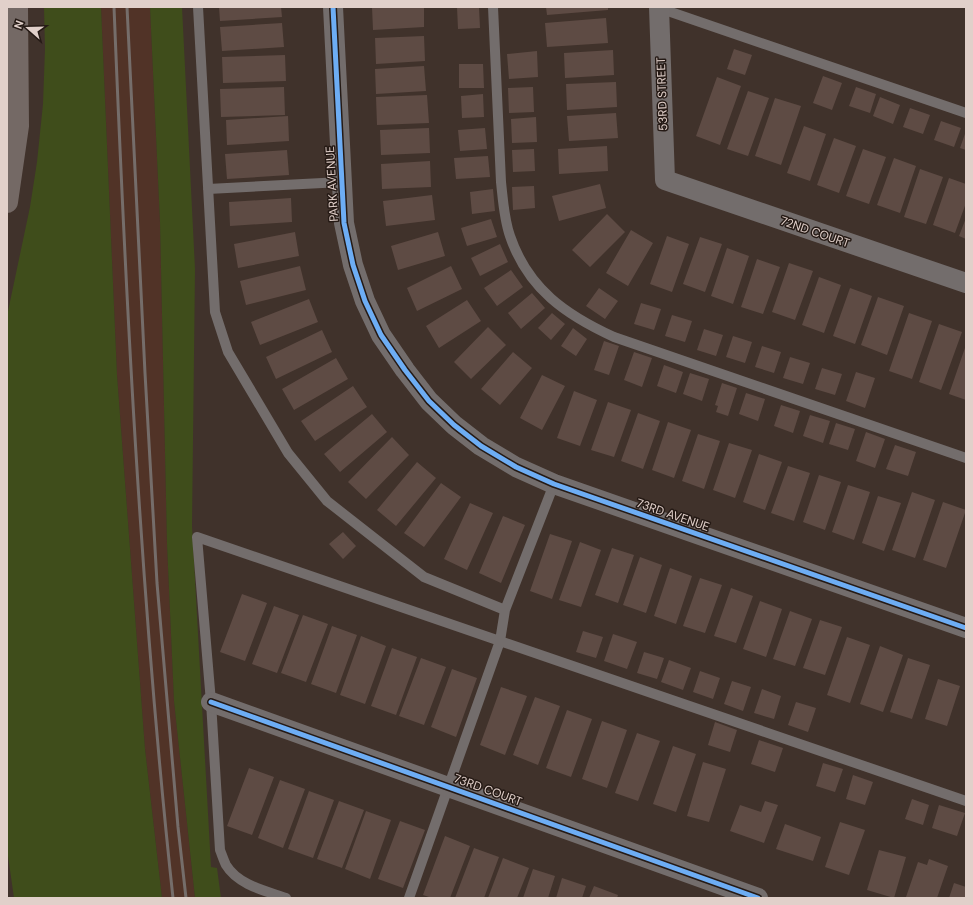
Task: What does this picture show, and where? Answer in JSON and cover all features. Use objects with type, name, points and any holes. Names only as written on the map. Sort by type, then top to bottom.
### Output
[{"type":"highway","points":[[7,202],[18,126],[17,7]]},
{"type":"street","name":"PARK AVENUE","points":[[333,7],[344,223],[353,264],[365,300],[381,335],[405,370]]},
{"type":"street","name":"53RD STREET","points":[[659,8],[665,180]]},
{"type":"street","name":"72ND COURT","points":[[665,180],[966,283]]},
{"type":"street","name":"73RD AVENUE","points":[[405,370],[429,401],[454,425],[481,446],[516,467],[554,484],[966,628]]},
{"type":"street","name":"73RD COURT","points":[[211,702],[758,898]]},
{"type":"lane","points":[[198,7],[215,312],[228,352],[288,453],[327,501],[424,577],[505,610]]},
{"type":"lane","points":[[493,7],[504,211],[510,236],[520,260],[533,280],[547,296],[588,326],[614,337],[966,458]]},
{"type":"lane","points":[[659,8],[966,113]]},
{"type":"lane","points":[[208,189],[342,182]]},
{"type":"lane","points":[[409,898],[500,641],[505,610],[554,484]]},
{"type":"lane","points":[[286,898],[240,879],[227,866],[220,850],[211,702],[197,537],[966,801]]},
{"type":"shaded area","points":[[101,7],[150,7],[160,222],[167,544],[174,701],[195,898],[162,898],[145,749],[117,375]]},
{"type":"green space","points":[[44,7],[101,7],[117,375],[145,749],[162,898],[14,898],[7,849],[7,316],[30,207],[37,162],[43,104],[45,49]]},
{"type":"green space","points":[[150,7],[182,7],[195,269],[192,526],[211,867],[217,868],[221,898],[195,898],[174,701],[167,544],[160,222]]},
{"type":"building","points":[[219,7],[281,7],[282,17],[220,21]]},
{"type":"building","points":[[372,7],[424,7],[424,27],[373,30]]},
{"type":"building","points":[[457,7],[479,7],[480,28],[458,29]]},
{"type":"building","points":[[546,7],[608,7],[608,10],[547,15]]},
{"type":"building","points":[[606,18],[608,43],[547,47],[545,23]]},
{"type":"building","points":[[282,23],[284,47],[222,51],[220,27]]},
{"type":"building","points":[[424,36],[425,61],[376,64],[375,38]]},
{"type":"building","points":[[734,49],[752,55],[745,75],[727,69]]},
{"type":"building","points":[[613,50],[614,75],[565,78],[564,53]]},
{"type":"building","points":[[537,51],[538,77],[509,79],[507,54]]},
{"type":"building","points":[[285,55],[286,81],[223,83],[222,57]]},
{"type":"building","points":[[459,64],[483,64],[484,88],[459,88]]},
{"type":"building","points":[[424,66],[426,91],[376,94],[375,69]]},
{"type":"building","points":[[823,76],[842,83],[832,110],[813,103]]},
{"type":"building","points":[[717,77],[741,86],[720,145],[696,136]]},
{"type":"building","points":[[616,82],[617,107],[567,110],[566,84]]},
{"type":"building","points":[[284,87],[285,115],[221,117],[220,89]]},
{"type":"building","points":[[533,87],[534,112],[509,113],[508,88]]},
{"type":"building","points":[[856,87],[876,94],[870,113],[849,106]]},
{"type":"building","points":[[748,91],[769,98],[748,156],[727,149]]},
{"type":"building","points":[[483,94],[484,117],[462,118],[461,96]]},
{"type":"building","points":[[427,95],[429,123],[377,125],[376,97]]},
{"type":"building","points":[[880,97],[900,105],[893,124],[873,116]]},
{"type":"building","points":[[775,98],[801,106],[781,165],[755,156]]},
{"type":"building","points":[[910,108],[930,115],[923,134],[903,127]]},
{"type":"building","points":[[616,113],[618,138],[569,141],[567,116]]},
{"type":"building","points":[[288,116],[289,141],[227,145],[226,120]]},
{"type":"building","points":[[536,117],[537,142],[512,143],[511,119]]},
{"type":"building","points":[[941,121],[961,128],[954,147],[934,140]]},
{"type":"building","points":[[804,126],[826,134],[810,181],[787,173]]},
{"type":"building","points":[[429,128],[430,153],[381,155],[380,130]]},
{"type":"building","points":[[485,128],[487,149],[460,151],[458,130]]},
{"type":"building","points":[[966,131],[966,150],[960,148]]},
{"type":"building","points":[[834,138],[856,146],[839,193],[817,185]]},
{"type":"building","points":[[607,146],[608,171],[559,174],[558,149]]},
{"type":"building","points":[[534,149],[535,171],[513,172],[512,150]]},
{"type":"building","points":[[863,149],[886,157],[869,204],[846,196]]},
{"type":"building","points":[[287,150],[289,175],[227,179],[225,154]]},
{"type":"building","points":[[488,156],[490,177],[456,179],[454,158]]},
{"type":"building","points":[[894,158],[916,166],[900,213],[877,205]]},
{"type":"building","points":[[430,161],[431,187],[382,189],[381,164]]},
{"type":"building","points":[[920,169],[943,177],[926,224],[904,217]]},
{"type":"building","points":[[949,178],[966,184],[966,203],[955,233],[933,225]]},
{"type":"building","points":[[600,184],[606,208],[559,221],[552,196]]},
{"type":"building","points":[[534,186],[535,208],[513,210],[512,187]]},
{"type":"building","points":[[493,189],[495,211],[472,214],[470,192]]},
{"type":"building","points":[[432,195],[435,220],[386,226],[383,201]]},
{"type":"building","points":[[291,198],[292,222],[230,226],[229,202]]},
{"type":"building","points":[[607,214],[625,232],[590,267],[572,250]]},
{"type":"building","points":[[966,218],[966,239],[959,236]]},
{"type":"building","points":[[491,219],[497,237],[467,246],[461,228]]},
{"type":"building","points":[[631,230],[653,243],[628,286],[606,273]]},
{"type":"building","points":[[295,232],[299,256],[238,268],[234,244]]},
{"type":"building","points":[[438,232],[445,256],[398,270],[391,246]]},
{"type":"building","points":[[667,236],[689,244],[672,292],[650,284]]},
{"type":"building","points":[[700,237],[722,244],[705,292],[683,284]]},
{"type":"building","points":[[500,244],[508,262],[480,276],[471,258]]},
{"type":"building","points":[[727,248],[749,256],[733,304],[711,296]]},
{"type":"building","points":[[757,259],[780,267],[763,314],[741,307]]},
{"type":"building","points":[[789,263],[813,271],[795,320],[772,312]]},
{"type":"building","points":[[300,266],[306,290],[246,305],[240,281]]},
{"type":"building","points":[[451,266],[462,289],[417,311],[407,288]]},
{"type":"building","points":[[511,270],[523,287],[497,306],[484,288]]},
{"type":"building","points":[[819,277],[841,285],[824,333],[802,325]]},
{"type":"building","points":[[599,288],[618,301],[605,319],[586,306]]},
{"type":"building","points":[[850,288],[872,296],[855,344],[833,336]]},
{"type":"building","points":[[532,293],[545,308],[521,329],[508,313]]},
{"type":"building","points":[[878,297],[904,306],[887,355],[861,345]]},
{"type":"building","points":[[309,299],[318,322],[260,345],[251,322]]},
{"type":"building","points":[[467,300],[481,321],[439,348],[426,326]]},
{"type":"building","points":[[641,303],[661,309],[654,330],[634,324]]},
{"type":"building","points":[[552,313],[565,324],[551,340],[538,328]]},
{"type":"building","points":[[909,313],[932,321],[912,379],[889,371]]},
{"type":"building","points":[[672,315],[692,321],[685,342],[665,336]]},
{"type":"building","points":[[939,324],[962,332],[941,390],[919,382]]},
{"type":"building","points":[[488,327],[506,345],[471,379],[454,362]]},
{"type":"building","points":[[573,328],[587,339],[576,356],[561,346]]},
{"type":"building","points":[[704,329],[723,335],[716,356],[697,350]]},
{"type":"building","points":[[322,330],[332,352],[276,379],[266,357]]},
{"type":"building","points":[[733,336],[752,342],[745,363],[726,357]]},
{"type":"building","points":[[604,341],[619,346],[609,375],[594,370]]},
{"type":"building","points":[[966,345],[966,400],[949,394]]},
{"type":"building","points":[[762,346],[781,352],[774,373],[755,367]]},
{"type":"building","points":[[513,352],[532,368],[500,405],[481,389]]},
{"type":"building","points":[[634,352],[652,358],[642,387],[624,380]]},
{"type":"building","points":[[790,357],[810,363],[803,384],[783,378]]},
{"type":"building","points":[[336,358],[348,379],[294,410],[282,389]]},
{"type":"building","points":[[664,365],[683,372],[676,393],[657,386]]},
{"type":"building","points":[[822,368],[842,374],[835,395],[815,389]]},
{"type":"building","points":[[856,372],[875,378],[865,408],[846,401]]},
{"type":"building","points":[[690,373],[709,379],[702,401],[683,394]]},
{"type":"building","points":[[542,375],[565,386],[542,430],[520,418]]},
{"type":"building","points":[[722,383],[737,388],[728,416],[716,412],[718,406],[715,405]]},
{"type":"building","points":[[353,386],[367,407],[315,441],[301,421]]},
{"type":"building","points":[[574,391],[597,400],[580,446],[557,438]]},
{"type":"building","points":[[746,393],[765,399],[758,421],[739,414]]},
{"type":"building","points":[[608,402],[631,410],[614,457],[591,450]]},
{"type":"building","points":[[781,405],[800,411],[793,433],[774,426]]},
{"type":"building","points":[[638,413],[660,421],[643,469],[621,461]]},
{"type":"building","points":[[372,414],[387,432],[340,472],[324,454]]},
{"type":"building","points":[[810,415],[830,421],[823,443],[803,436]]},
{"type":"building","points":[[668,422],[691,430],[674,478],[652,470]]},
{"type":"building","points":[[836,423],[855,429],[848,450],[829,444]]},
{"type":"building","points":[[866,432],[885,439],[875,468],[856,461]]},
{"type":"building","points":[[698,434],[720,441],[704,489],[682,481]]},
{"type":"building","points":[[392,437],[409,455],[366,499],[348,482]]},
{"type":"building","points":[[729,443],[752,450],[735,498],[713,490]]},
{"type":"building","points":[[895,445],[916,452],[908,476],[886,469]]},
{"type":"building","points":[[759,454],[782,462],[765,510],[743,502]]},
{"type":"building","points":[[417,462],[436,478],[396,526],[377,510]]},
{"type":"building","points":[[788,466],[810,473],[794,521],[771,513]]},
{"type":"building","points":[[819,475],[841,482],[825,530],[803,522]]},
{"type":"building","points":[[441,483],[461,497],[424,547],[404,533]]},
{"type":"building","points":[[848,485],[870,492],[854,540],[832,532]]},
{"type":"building","points":[[912,492],[935,500],[915,558],[892,550]]},
{"type":"building","points":[[878,496],[901,503],[884,551],[862,543]]},
{"type":"building","points":[[943,502],[966,510],[946,568],[923,560]]},
{"type":"building","points":[[470,503],[493,513],[467,570],[444,559]]},
{"type":"building","points":[[503,516],[525,525],[501,583],[479,573]]},
{"type":"building","points":[[343,532],[356,546],[343,559],[329,544]]},
{"type":"building","points":[[550,534],[572,541],[552,599],[530,591]]},
{"type":"building","points":[[580,542],[601,550],[581,607],[559,600]]},
{"type":"building","points":[[612,548],[634,555],[618,603],[595,595]]},
{"type":"building","points":[[640,557],[662,565],[646,613],[623,605]]},
{"type":"building","points":[[670,568],[692,576],[676,624],[654,616]]},
{"type":"building","points":[[700,578],[722,585],[705,633],[683,626]]},
{"type":"building","points":[[731,588],[753,596],[736,643],[714,636]]},
{"type":"building","points":[[242,594],[267,603],[245,661],[220,652]]},
{"type":"building","points":[[760,601],[782,609],[766,657],[743,649]]},
{"type":"building","points":[[274,606],[299,615],[277,673],[252,664]]},
{"type":"building","points":[[790,611],[812,619],[795,666],[773,659]]},
{"type":"building","points":[[303,615],[328,624],[306,682],[281,673]]},
{"type":"building","points":[[820,620],[842,627],[825,675],[803,668]]},
{"type":"building","points":[[332,626],[357,635],[336,693],[311,684]]},
{"type":"building","points":[[583,631],[603,637],[596,658],[576,652]]},
{"type":"building","points":[[613,634],[637,642],[627,669],[604,661]]},
{"type":"building","points":[[361,636],[386,646],[365,704],[340,695]]},
{"type":"building","points":[[847,637],[870,645],[850,703],[827,695]]},
{"type":"building","points":[[880,646],[903,655],[883,712],[860,704]]},
{"type":"building","points":[[392,648],[417,657],[396,715],[371,706]]},
{"type":"building","points":[[644,652],[664,658],[657,679],[637,673]]},
{"type":"building","points":[[421,658],[446,667],[424,725],[399,716]]},
{"type":"building","points":[[908,658],[930,665],[912,719],[890,712]]},
{"type":"building","points":[[669,660],[691,668],[683,690],[661,682]]},
{"type":"building","points":[[452,669],[477,678],[456,737],[431,727]]},
{"type":"building","points":[[700,671],[720,678],[713,699],[693,692]]},
{"type":"building","points":[[938,679],[960,686],[947,726],[925,719]]},
{"type":"building","points":[[732,681],[751,687],[743,711],[724,704]]},
{"type":"building","points":[[501,687],[527,696],[505,755],[480,745]]},
{"type":"building","points":[[762,689],[781,696],[774,719],[754,713]]},
{"type":"building","points":[[535,697],[560,706],[538,765],[513,755]]},
{"type":"building","points":[[796,702],[816,708],[808,732],[788,725]]},
{"type":"building","points":[[567,710],[592,719],[571,777],[546,768]]},
{"type":"building","points":[[602,721],[627,730],[607,788],[582,779]]},
{"type":"building","points":[[715,722],[737,730],[730,752],[708,745]]},
{"type":"building","points":[[637,733],[660,741],[638,801],[615,793]]},
{"type":"building","points":[[759,740],[783,748],[775,772],[751,764]]},
{"type":"building","points":[[673,746],[696,754],[676,812],[653,804]]},
{"type":"building","points":[[703,762],[726,769],[709,822],[687,816]]},
{"type":"building","points":[[823,763],[843,769],[835,792],[816,786]]},
{"type":"building","points":[[249,768],[274,777],[252,835],[227,826]]},
{"type":"building","points":[[853,775],[873,782],[865,805],[846,799]]},
{"type":"building","points":[[280,780],[305,789],[283,848],[258,838]]},
{"type":"building","points":[[309,791],[334,800],[313,858],[288,849]]},
{"type":"building","points":[[912,799],[929,805],[923,825],[905,819]]},
{"type":"building","points":[[339,801],[364,810],[342,868],[317,859]]},
{"type":"building","points":[[765,801],[778,805],[764,843],[730,831],[740,805],[761,812]]},
{"type":"building","points":[[939,805],[965,813],[957,836],[932,828]]},
{"type":"building","points":[[366,811],[391,820],[370,879],[345,869]]},
{"type":"building","points":[[400,821],[425,830],[403,888],[378,879]]},
{"type":"building","points":[[840,822],[865,830],[849,875],[825,867]]},
{"type":"building","points":[[785,824],[821,837],[813,861],[776,849]]},
{"type":"building","points":[[445,836],[470,846],[450,898],[432,898],[423,895]]},
{"type":"building","points":[[474,848],[499,857],[484,898],[455,898]]},
{"type":"building","points":[[879,850],[906,857],[894,898],[867,890]]},
{"type":"building","points":[[503,858],[529,868],[517,898],[488,898]]},
{"type":"building","points":[[929,859],[948,866],[937,898],[906,897],[918,862],[927,865]]},
{"type":"building","points":[[533,869],[555,876],[548,898],[523,898]]},
{"type":"building","points":[[562,878],[586,886],[582,898],[556,898]]},
{"type":"building","points":[[954,883],[966,887],[966,898],[949,898]]},
{"type":"building","points":[[594,886],[618,895],[617,898],[589,898]]},
{"type":"railway","points":[[114,7],[124,230],[143,565],[173,898]]},
{"type":"railway","points":[[127,7],[157,583],[178,827],[186,898]]},
{"type":"cycle path","points":[[333,7],[344,223],[353,265],[365,301],[381,335],[429,401],[454,425],[481,446],[516,467],[554,484],[966,628]]},
{"type":"cycle path","points":[[211,702],[758,898]]}]
